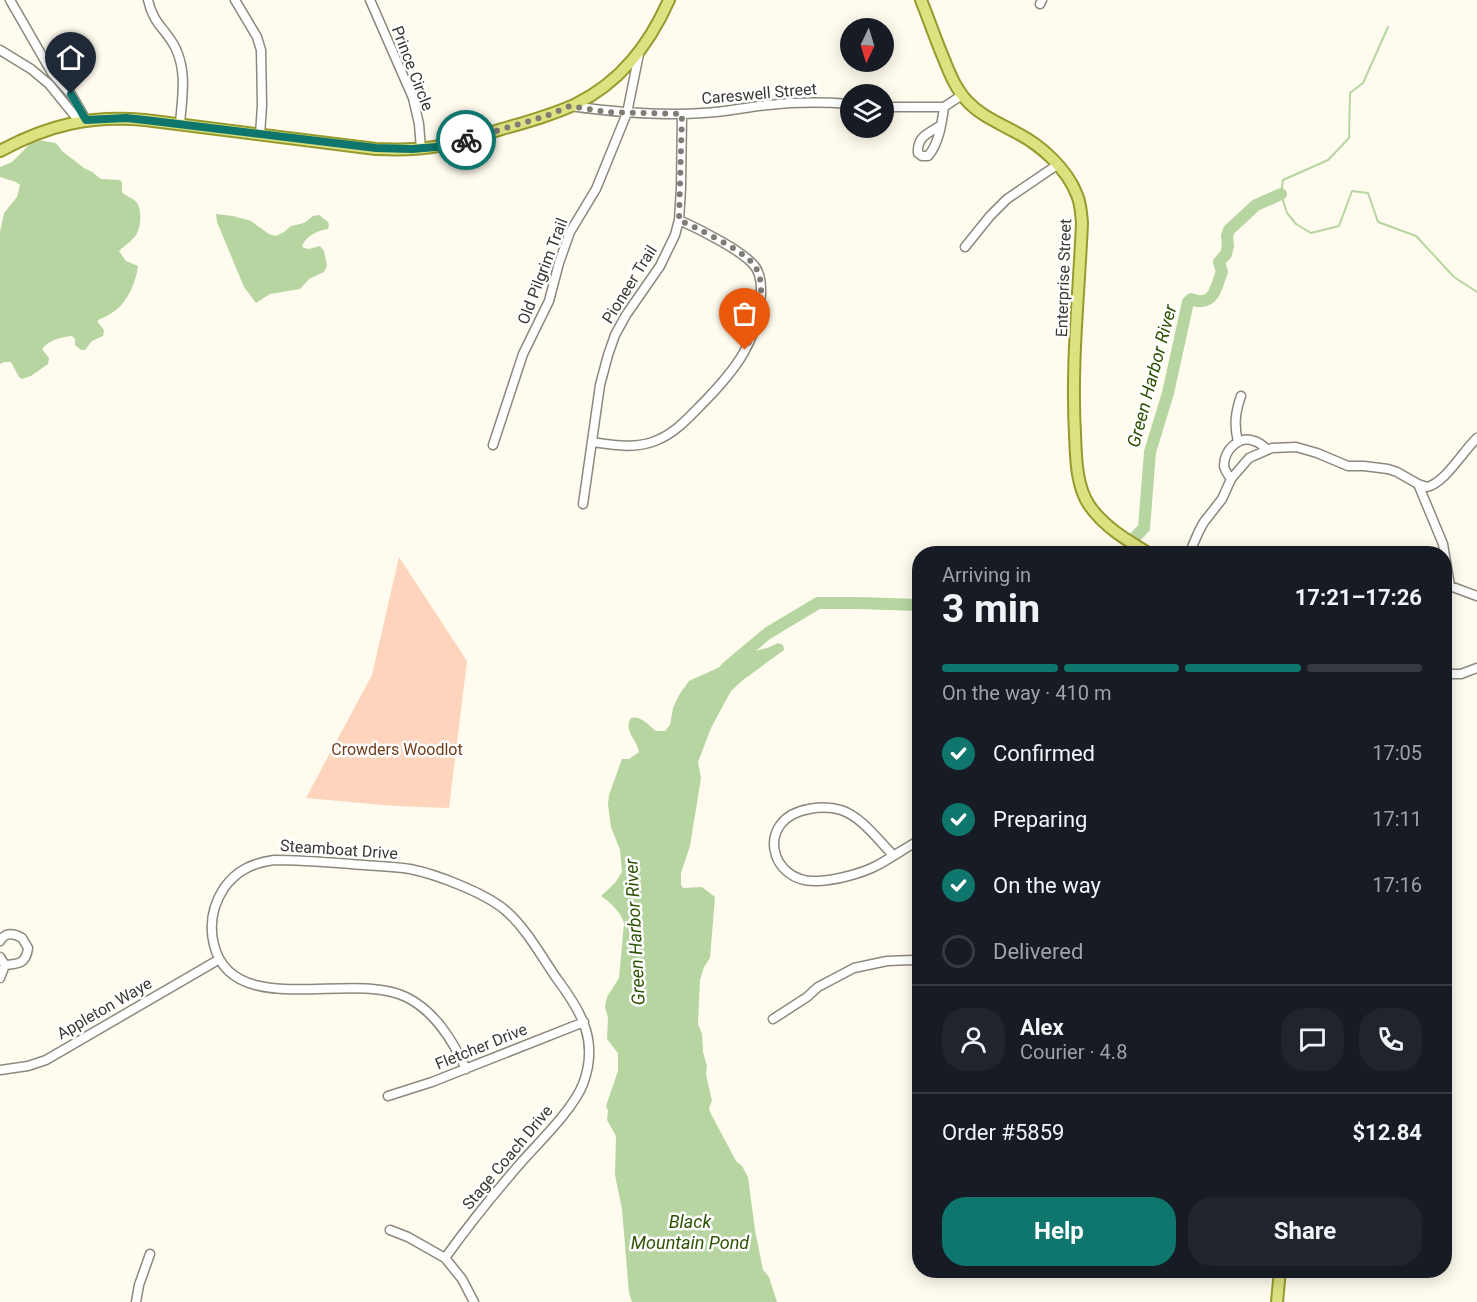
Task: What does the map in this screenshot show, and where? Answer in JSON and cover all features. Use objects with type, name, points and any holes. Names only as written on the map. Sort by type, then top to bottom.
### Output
[{"type":"main road","points":[[0,151],[38,132],[83,121],[126,118],[376,148],[403,150],[436,147],[546,116],[590,96],[639,53],[651,37],[669,0]]},
{"type":"main road","name":"Enterprise Street","points":[[921,0],[953,81],[962,95],[986,117],[1039,147],[1066,176],[1076,193],[1082,223],[1074,393],[1076,453],[1080,484],[1086,500],[1099,518],[1137,546]]},
{"type":"main road","points":[[1277,1302],[1279,1278]]},
{"type":"street","points":[[10,0],[52,73],[71,94],[83,121]]},
{"type":"street","points":[[147,0],[153,17],[176,48],[179,58],[183,75],[180,124]]},
{"type":"street","points":[[235,0],[261,50],[260,135]]},
{"type":"street","name":"Prince Circle","points":[[370,0],[413,98],[419,124],[421,148]]},
{"type":"street","points":[[0,50],[31,69],[49,84],[83,121]]},
{"type":"street","name":"Old Pilgrim Trail","points":[[493,445],[523,354],[549,301],[570,232],[596,189],[627,113],[639,53]]},
{"type":"street","points":[[894,107],[944,107],[962,95]]},
{"type":"street","name":"Careswell Street","points":[[570,106],[606,112],[682,114],[790,103],[840,104]]},
{"type":"street","points":[[940,125],[944,107]]},
{"type":"street","name":"Pioneer Trail","points":[[583,504],[600,385],[608,355],[615,335],[669,249],[679,220],[682,114]]},
{"type":"street","points":[[965,247],[1007,199],[1057,165]]},
{"type":"street","points":[[592,442],[634,446],[653,442],[665,436],[688,419],[723,382],[739,361],[751,339],[757,322],[761,290],[755,266],[740,253],[679,220]]},
{"type":"street","points":[[1238,442],[1235,418],[1241,396]]},
{"type":"street","points":[[1192,546],[1199,531],[1221,499],[1231,479],[1250,458],[1267,449],[1296,447],[1348,466],[1388,469],[1426,487],[1443,477],[1477,438]]},
{"type":"street","points":[[1231,479],[1224,468],[1225,462],[1228,451],[1238,442],[1252,440],[1267,449]]},
{"type":"street","points":[[1418,483],[1443,546]]},
{"type":"street","points":[[1452,587],[1477,596]]},
{"type":"street","points":[[1452,674],[1461,674],[1477,668]]},
{"type":"street","points":[[893,855],[856,818],[841,810],[829,808],[806,810],[787,818],[779,825],[773,841],[777,859],[783,867],[808,881],[820,881],[854,874],[874,867],[912,844]]},
{"type":"street","name":"Steamboat Drive","points":[[218,960],[211,926],[215,907],[219,896],[230,881],[244,868],[274,860],[409,869],[467,888],[505,910],[522,928],[576,1005],[584,1022]]},
{"type":"street","points":[[0,941],[11,933],[22,938],[28,948],[24,960],[17,964],[5,965]]},
{"type":"street","points":[[0,957],[5,965]]},
{"type":"street","points":[[218,960],[238,978],[263,987],[380,989],[400,994],[417,1003],[439,1023],[466,1069]]},
{"type":"street","name":"Appleton Waye","points":[[0,1070],[28,1066],[46,1060],[218,960]]},
{"type":"street","points":[[773,1019],[807,998],[818,987],[854,968],[887,961],[912,960]]},
{"type":"street","points":[[0,978],[5,965]]},
{"type":"street","name":"Fletcher Drive","points":[[388,1096],[432,1082],[584,1022]]},
{"type":"street","name":"Stage Coach Drive","points":[[445,1258],[469,1225],[561,1117],[581,1089],[588,1071],[589,1059],[589,1041],[584,1022]]},
{"type":"street","points":[[390,1230],[408,1237],[445,1258],[462,1279],[474,1302]]},
{"type":"street","points":[[136,1302],[139,1285],[150,1254]]},
{"type":"green space","name":"Crowders Woodlot","points":[[399,557],[467,661],[449,808],[306,798],[372,675]]},
{"type":"water","points":[[37,140],[56,143],[62,151],[101,179],[122,182],[122,192],[137,203],[140,219],[136,235],[119,251],[126,261],[138,266],[135,280],[121,306],[97,321],[104,330],[103,336],[92,341],[85,350],[75,345],[75,339],[72,336],[52,341],[42,349],[49,358],[48,364],[31,376],[22,379],[11,362],[0,364],[0,232],[4,213],[17,197],[20,185],[0,177],[0,167],[12,162]]},
{"type":"water","points":[[216,214],[251,221],[269,234],[276,236],[291,226],[304,223],[313,216],[319,215],[328,222],[328,229],[313,234],[302,246],[309,249],[320,246],[324,251],[327,266],[324,272],[309,279],[300,289],[270,294],[256,303],[244,287],[217,222]]},
{"type":"water","name":"Black Mountain Pond","points":[[778,643],[783,645],[784,650],[731,691],[711,728],[698,762],[701,778],[690,846],[681,873],[683,888],[702,887],[715,897],[710,958],[700,980],[698,1024],[702,1034],[706,1074],[712,1101],[709,1108],[736,1161],[748,1177],[763,1270],[769,1277],[777,1302],[632,1302],[629,1293],[622,1209],[615,1175],[616,1136],[607,1120],[606,1106],[618,1071],[618,1053],[607,1039],[608,1018],[605,1007],[607,997],[619,978],[624,923],[615,908],[601,896],[615,883],[622,872],[620,850],[611,827],[609,795],[622,759],[629,759],[639,752],[629,731],[631,718],[641,719],[656,731],[665,731],[670,725],[673,708],[679,695],[689,681]]},
{"type":"waterway","points":[[1388,27],[1363,83],[1350,93],[1349,138],[1328,160],[1283,180],[1281,194],[1287,213],[1296,224],[1311,233],[1339,226],[1352,191],[1368,193],[1378,222],[1416,236],[1454,277],[1477,292]]},
{"type":"waterway","name":"Green Harbor River","points":[[1132,540],[1144,528],[1150,452],[1168,393],[1188,302],[1191,299],[1207,300],[1213,294],[1222,272],[1219,262],[1226,254],[1229,230],[1256,205],[1281,194]]},
{"type":"waterway","name":"Green Harbor River","points":[[726,668],[768,633],[818,603],[912,605]]},
{"type":"way so far","points":[[466,140],[546,116],[570,106],[606,112],[682,114],[679,220],[748,258],[759,273],[761,287],[757,322],[745,350]]},
{"type":"route","points":[[71,94],[86,120],[126,118],[390,149],[436,147],[466,140]]}]
